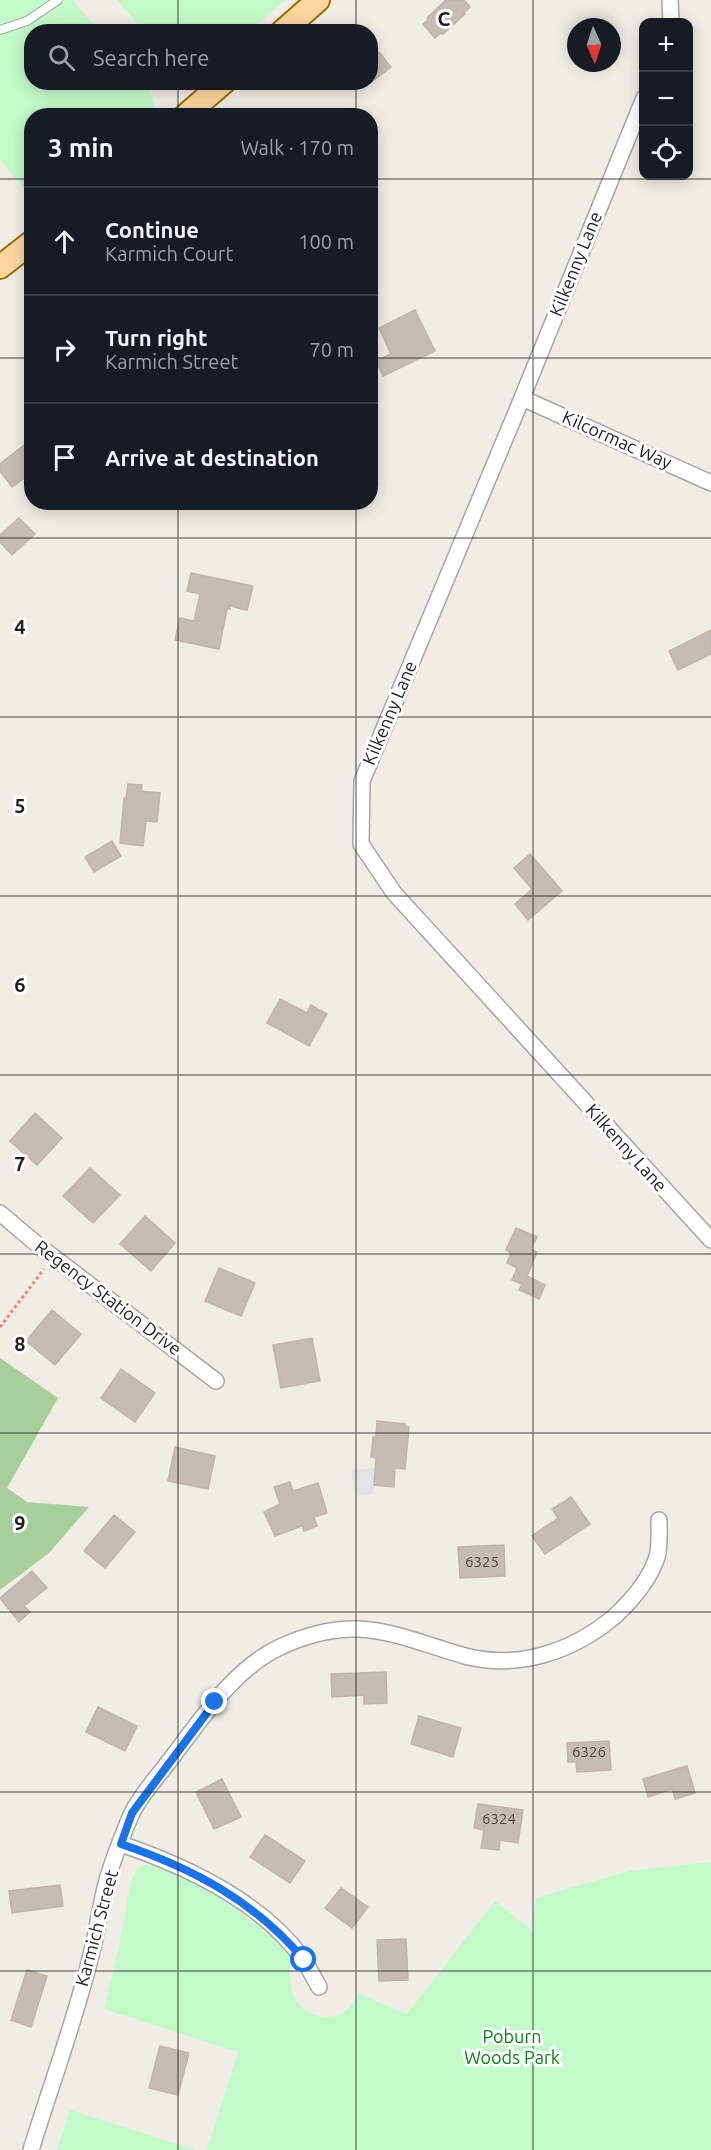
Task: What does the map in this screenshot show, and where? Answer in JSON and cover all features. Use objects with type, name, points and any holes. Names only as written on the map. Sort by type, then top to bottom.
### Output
[{"type":"main road","points":[[291,24],[318,0]]},
{"type":"main road","points":[[194,108],[215,90]]},
{"type":"main road","points":[[0,267],[24,253]]},
{"type":"street","points":[[669,0],[671,18]]},
{"type":"street","name":"Kilkenny Lane","points":[[639,110],[362,781],[361,844],[394,893],[711,1240]]},
{"type":"street","name":"Kilcormac Way","points":[[522,398],[711,483]]},
{"type":"street","name":"Regency Station Drive","points":[[0,1213],[53,1257],[216,1381]]},
{"type":"street","name":"Karmich Street","points":[[31,2150],[91,1956],[107,1882],[132,1813],[215,1702],[246,1670],[276,1649],[304,1637],[332,1630],[356,1629],[402,1636],[485,1660],[521,1659],[557,1652],[599,1629],[637,1592],[649,1576],[658,1555],[659,1520]]},
{"type":"street","points":[[121,1844],[193,1872],[233,1896],[289,1942],[304,1960],[319,1987]]},
{"type":"lane","points":[[0,30],[27,21],[58,0]]},
{"type":"path","points":[[0,1327],[53,1257]]},
{"type":"green space","points":[[0,0],[73,0],[93,24],[24,24],[24,90],[148,90],[154,106],[153,108],[24,108],[24,188],[0,160]]},
{"type":"green space","points":[[117,0],[286,0],[257,24],[137,24]]},
{"type":"green space","points":[[0,1358],[58,1398],[7,1488],[27,1502],[89,1507],[49,1553],[0,1590]]},
{"type":"green space","name":"Poburn Woods Park","points":[[711,1862],[711,2150],[207,2150],[238,2052],[104,2009],[131,1881],[136,1871],[147,1865],[164,1868],[187,1878],[257,1925],[287,1954],[290,1962],[292,1991],[302,2008],[314,2015],[332,2017],[346,2010],[358,1994],[407,2014],[495,1901],[533,1931],[536,1898],[628,1871]]},
{"type":"green space","points":[[70,2110],[196,2150],[57,2150]]},
{"type":"shaded area","points":[[375,1468],[373,1494],[355,1496],[351,1470]]},
{"type":"building","points":[[446,0],[464,0],[470,7],[443,34],[435,38],[423,24]]},
{"type":"building","points":[[378,53],[391,67],[378,77]]},
{"type":"building","points":[[415,310],[435,351],[383,376],[378,360],[391,354],[379,328]]},
{"type":"building","points":[[24,445],[24,478],[12,487],[0,471],[0,464]]},
{"type":"building","points":[[19,518],[35,534],[12,555],[0,542],[0,535]]},
{"type":"building","points":[[191,573],[253,586],[247,610],[230,606],[230,609],[227,609],[219,649],[175,640],[180,618],[194,621],[200,594],[187,591]]},
{"type":"building","points":[[711,630],[711,654],[678,670],[669,651]]},
{"type":"building","points":[[128,784],[142,785],[141,791],[160,793],[157,822],[146,821],[143,846],[120,843],[124,798],[126,798]]},
{"type":"building","points":[[112,841],[121,856],[94,872],[85,857]]},
{"type":"building","points":[[530,854],[562,891],[528,920],[515,904],[532,889],[514,868]]},
{"type":"building","points":[[280,999],[307,1013],[311,1005],[327,1014],[309,1046],[267,1023]]},
{"type":"building","points":[[35,1113],[62,1138],[37,1165],[10,1141]]},
{"type":"building","points":[[90,1168],[120,1195],[93,1223],[63,1196]]},
{"type":"building","points":[[145,1216],[175,1243],[151,1271],[120,1244]]},
{"type":"building","points":[[516,1228],[537,1237],[531,1249],[537,1252],[527,1276],[545,1285],[539,1299],[519,1290],[522,1284],[512,1280],[517,1268],[507,1263],[511,1253],[506,1250]]},
{"type":"building","points":[[219,1268],[255,1283],[241,1316],[205,1301]]},
{"type":"building","points":[[52,1310],[81,1334],[55,1365],[26,1341]]},
{"type":"building","points":[[312,1338],[320,1381],[281,1388],[273,1345]]},
{"type":"building","points":[[121,1369],[155,1393],[135,1422],[101,1398]]},
{"type":"building","points":[[377,1421],[405,1424],[409,1427],[405,1469],[395,1468],[394,1487],[374,1485],[376,1458],[371,1457]]},
{"type":"building","points":[[175,1447],[215,1456],[208,1489],[168,1481]]},
{"type":"building","points":[[290,1482],[293,1491],[318,1483],[327,1513],[314,1517],[317,1526],[304,1531],[302,1526],[275,1536],[264,1512],[280,1504],[274,1487]]},
{"type":"building","points":[[571,1497],[590,1524],[545,1554],[532,1536],[558,1518],[552,1509]]},
{"type":"building","points":[[114,1515],[135,1532],[105,1568],[84,1551]]},
{"type":"building","points":[[504,1545],[505,1576],[460,1578],[458,1547]]},
{"type":"building","points":[[32,1571],[47,1588],[24,1606],[30,1612],[19,1622],[0,1598]]},
{"type":"building","points":[[386,1672],[387,1703],[364,1704],[364,1695],[332,1697],[331,1674]]},
{"type":"building","points":[[98,1707],[137,1726],[125,1751],[86,1732]]},
{"type":"building","points":[[419,1716],[461,1728],[453,1757],[411,1744]]},
{"type":"building","points":[[609,1741],[611,1770],[577,1772],[576,1762],[568,1762],[567,1743]]},
{"type":"building","points":[[687,1766],[695,1793],[675,1799],[672,1789],[648,1797],[643,1779]]},
{"type":"building","points":[[222,1779],[241,1817],[214,1829],[196,1792]]},
{"type":"building","points":[[478,1804],[523,1810],[518,1843],[500,1840],[499,1850],[481,1848],[484,1830],[474,1828]]},
{"type":"building","points":[[265,1835],[305,1861],[290,1883],[250,1857]]},
{"type":"building","points":[[60,1885],[63,1906],[12,1913],[9,1891]]},
{"type":"building","points":[[341,1888],[368,1907],[352,1928],[325,1908]]},
{"type":"building","points":[[406,1939],[408,1980],[379,1981],[377,1940]]},
{"type":"building","points":[[27,1970],[47,1976],[31,2027],[11,2020]]},
{"type":"building","points":[[160,2046],[189,2053],[178,2095],[149,2088]]},
{"type":"route","points":[[215,1702],[132,1813],[121,1844],[151,1854],[215,1884],[273,1927],[304,1960]]}]
